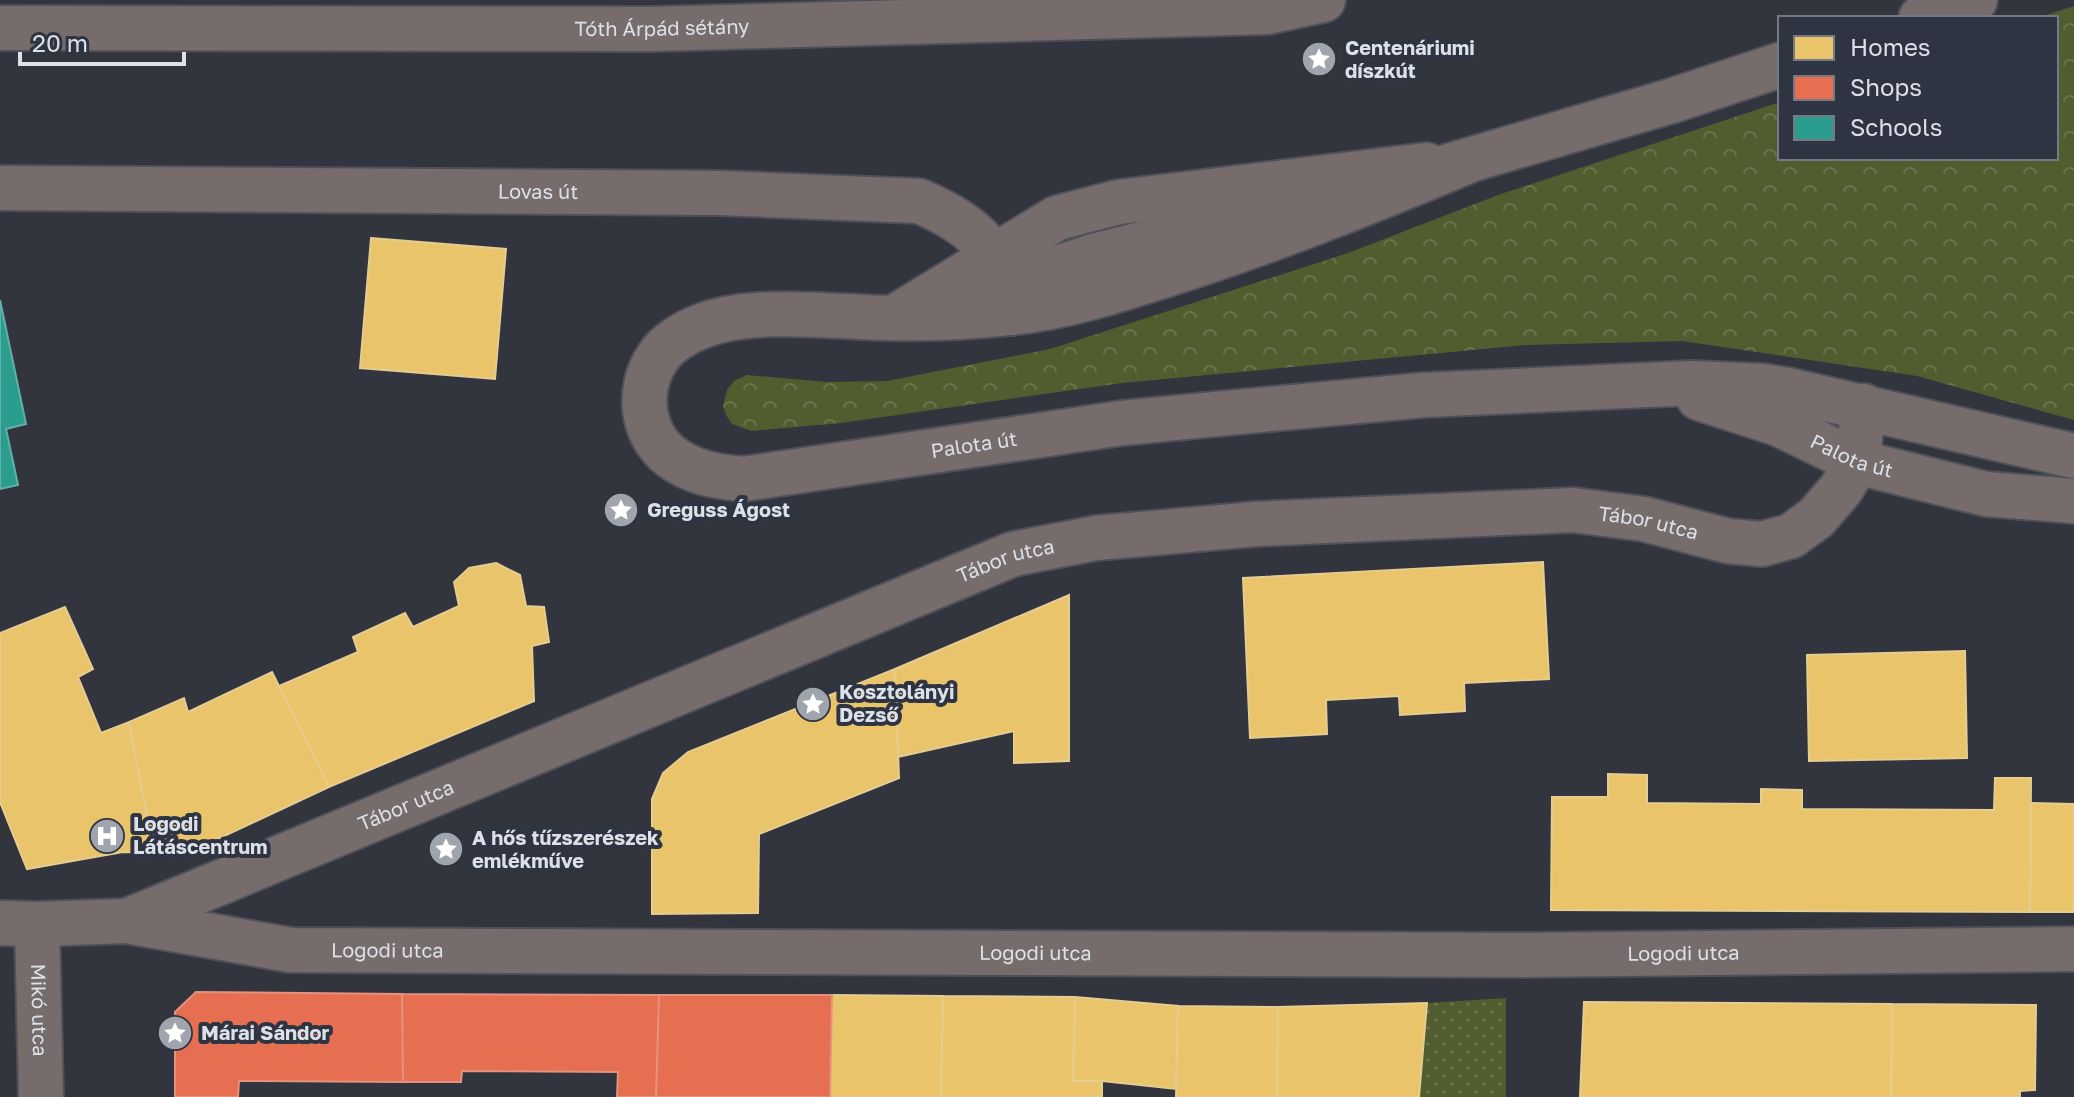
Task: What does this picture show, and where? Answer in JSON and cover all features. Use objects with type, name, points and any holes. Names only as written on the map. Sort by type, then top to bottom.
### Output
[{"type":"street","name":"Tóth Árpád sétány","points":[[0,28],[639,29],[1267,6],[1323,0]]},
{"type":"street","points":[[1927,16],[1975,0]]},
{"type":"street","name":"Palota út","points":[[1778,66],[1468,161],[1134,245],[893,319],[738,317],[700,326],[678,338],[659,354],[648,374],[643,398],[645,417],[663,450],[678,461],[713,476],[743,479],[1122,423],[1424,395],[1692,383],[1762,386],[1864,406],[2074,456]]},
{"type":"street","name":"Lovas út","points":[[0,188],[720,193],[919,201],[968,225],[1004,284]]},
{"type":"street","name":"Palota út","points":[[1637,386],[1692,396],[1779,424],[1857,462],[1986,494],[2074,501]]},
{"type":"street","name":"Tábor utca","points":[[127,921],[1013,554],[1096,538],[1256,524],[1573,510],[1644,519],[1728,541],[1762,544],[1791,536],[1816,518],[1841,489],[1857,462],[1864,406]]},
{"type":"street","name":"Logodi utca","points":[[19,924],[127,921],[290,950],[1522,955],[2074,949]]},
{"type":"street","name":"Mikó utca","points":[[19,924],[41,1097]]},
{"type":"green space","points":[[2074,6],[2074,420],[1917,376],[1682,341],[1526,345],[1122,383],[841,423],[751,431],[732,424],[723,406],[727,390],[734,381],[747,375],[826,382],[887,381],[1050,349],[1348,253],[1498,195],[1778,103],[1778,160],[2058,160],[2058,16],[2043,16]]},
{"type":"green space","points":[[1506,998],[1506,1097],[1419,1097],[1427,1003]]},
{"type":"building: Homes","points":[[371,238],[506,249],[495,379],[360,368]]},
{"type":"building: Homes","points":[[1543,562],[1549,679],[1464,683],[1465,711],[1400,715],[1399,696],[1326,700],[1327,734],[1250,738],[1243,578]]},
{"type":"building: Homes","points":[[496,563],[520,575],[526,606],[544,607],[549,642],[532,646],[534,701],[329,787],[279,686],[358,652],[353,637],[405,613],[413,627],[459,606],[454,582],[469,568]]},
{"type":"building: Homes","points":[[1069,595],[1069,761],[1014,763],[1014,731],[898,757],[895,669]]},
{"type":"building: Homes","points":[[65,607],[93,669],[78,677],[101,733],[129,722],[154,853],[123,852],[27,869],[0,802],[0,633]]},
{"type":"building: Homes","points":[[1965,651],[1967,758],[1809,761],[1807,655]]},
{"type":"building: Homes","points":[[895,669],[899,778],[759,834],[758,913],[652,914],[652,799],[663,773],[688,752]]},
{"type":"building: Homes","points":[[272,672],[329,787],[188,853],[154,853],[129,722],[184,698],[188,712]]},
{"type":"building: Homes","points":[[1608,774],[1647,775],[1647,803],[1761,804],[1761,789],[1802,790],[1802,809],[1994,810],[1995,778],[2031,778],[2030,912],[1551,910],[1552,797],[1608,797]]},
{"type":"building: Homes","points":[[2031,803],[2074,804],[2074,912],[2030,912]]},
{"type":"building: Homes","points":[[832,995],[943,996],[941,1097],[830,1097]]},
{"type":"building: Homes","points":[[943,996],[1075,997],[1073,1081],[1102,1081],[1102,1097],[941,1097]]},
{"type":"building: Homes","points":[[1075,997],[1178,1006],[1176,1089],[1073,1081]]},
{"type":"building: Homes","points":[[1584,1002],[1892,1004],[1891,1097],[1580,1097]]},
{"type":"building: Homes","points":[[1427,1003],[1419,1097],[1277,1097],[1278,1007]]},
{"type":"building: Homes","points":[[1892,1004],[2036,1005],[2035,1090],[2020,1091],[2020,1097],[1891,1097]]},
{"type":"building: Homes","points":[[1178,1006],[1278,1007],[1277,1097],[1176,1097]]},
{"type":"building: Shops","points":[[196,992],[402,994],[403,1082],[239,1081],[238,1097],[175,1097],[175,1012]]},
{"type":"building: Shops","points":[[402,994],[659,995],[656,1097],[617,1097],[618,1072],[462,1071],[461,1082],[403,1082]]},
{"type":"building: Shops","points":[[659,995],[832,995],[830,1097],[656,1097]]},
{"type":"building: Schools","points":[[0,300],[26,424],[6,429],[18,485],[0,489]]},
{"type":"place","name":"Centenáriumi díszkút","points":[[1319,59]]},
{"type":"place","name":"Greguss Ágost","points":[[621,510]]},
{"type":"place","name":"Kosztolányi Dezső","points":[[813,704]]},
{"type":"place","name":"Logodi Látáscentrum","points":[[107,836]]},
{"type":"place","name":"A hős tűzszerészek emlékműve","points":[[446,849]]},
{"type":"place","name":"Márai Sándor","points":[[175,1033]]}]
